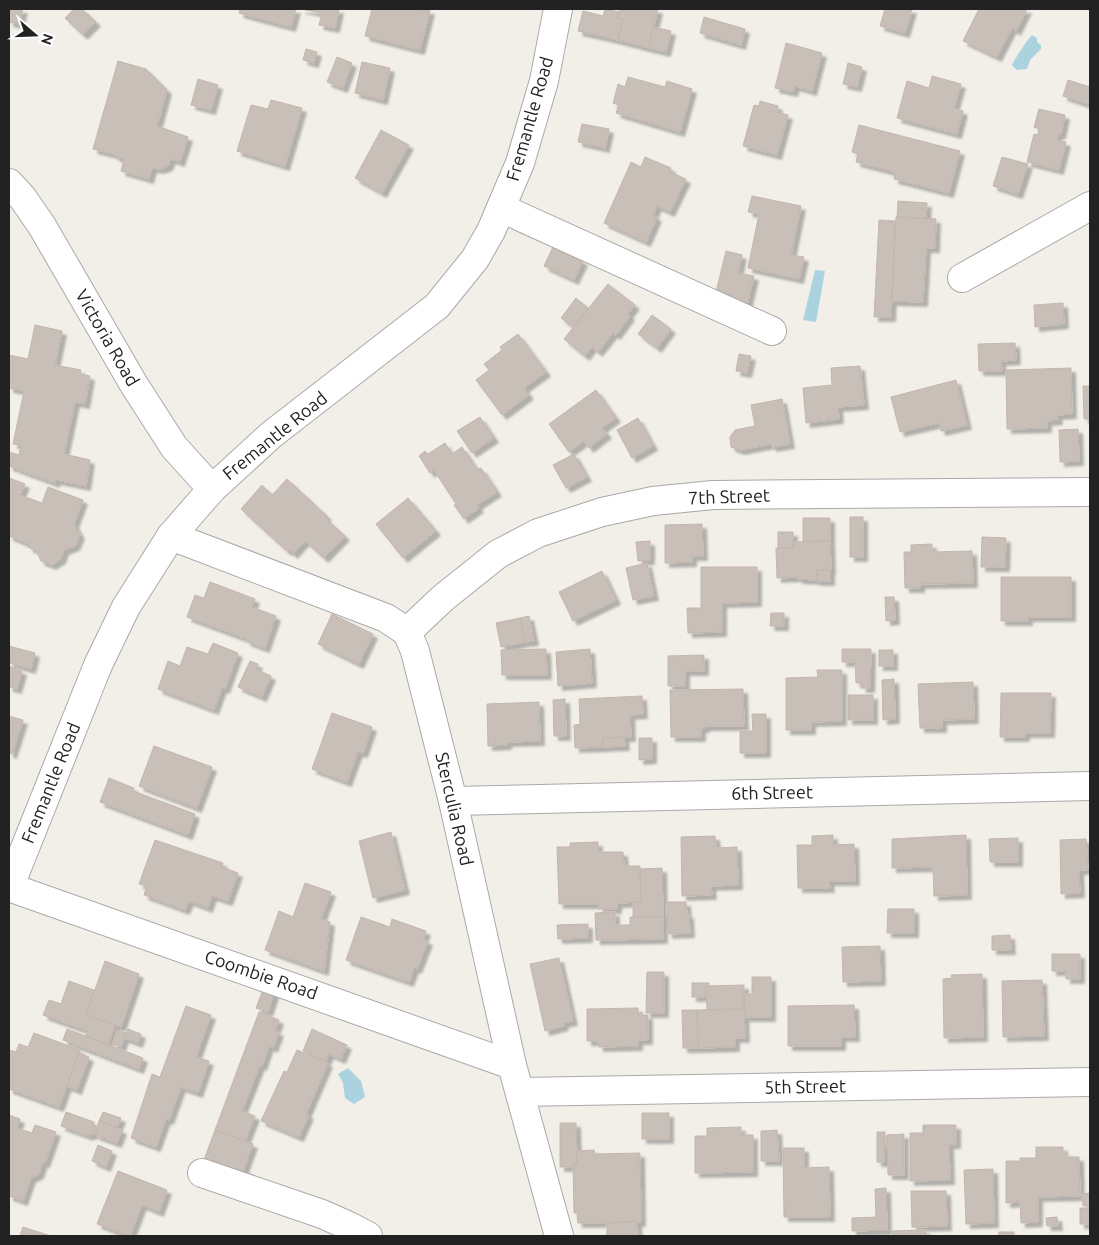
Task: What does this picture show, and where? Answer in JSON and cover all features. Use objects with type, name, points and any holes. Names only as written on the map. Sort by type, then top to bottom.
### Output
[{"type":"street","name":"Fremantle Road","points":[[9,888],[98,665],[126,607],[170,536],[212,489],[271,435],[437,306],[475,259],[492,231],[520,163],[544,81],[558,9]]},
{"type":"street","name":"Victoria Road","points":[[9,183],[22,197],[42,226],[133,383],[174,446],[212,489]]},
{"type":"street","points":[[962,278],[1090,206]]},
{"type":"street","points":[[501,208],[772,331]]},
{"type":"street","name":"7th Street","points":[[407,632],[444,598],[498,554],[538,533],[602,512],[653,501],[713,495],[1090,492]]},
{"type":"street","points":[[170,536],[386,618],[407,632]]},
{"type":"street","name":"Sterculia Road","points":[[407,632],[415,651],[453,801],[512,1064],[559,1236]]},
{"type":"street","name":"6th Street","points":[[453,801],[1090,786]]},
{"type":"street","name":"Coombie Road","points":[[9,888],[512,1064]]},
{"type":"street","name":"5th Street","points":[[520,1092],[1090,1082]]},
{"type":"street","points":[[202,1173],[322,1214],[368,1236]]},
{"type":"water","points":[[1032,35],[1037,38],[1041,49],[1030,60],[1027,69],[1017,70],[1012,65]]},
{"type":"water","points":[[815,270],[825,271],[816,322],[803,320]]},
{"type":"water","points":[[348,1068],[361,1081],[365,1097],[354,1104],[345,1098],[343,1083],[338,1074]]},
{"type":"building","points":[[9,9],[23,9],[19,24],[9,22]]},
{"type":"building","points":[[74,9],[82,9],[96,22],[83,35],[65,18]]},
{"type":"building","points":[[240,9],[296,9],[291,27],[239,13]]},
{"type":"building","points":[[301,9],[339,9],[335,28],[319,25],[322,13]]},
{"type":"building","points":[[372,9],[430,10],[420,50],[365,36]]},
{"type":"building","points":[[605,9],[619,12],[617,18],[623,19],[618,40],[578,31],[583,11],[603,16]]},
{"type":"building","points":[[620,9],[658,9],[649,48],[618,40],[623,19],[617,18]]},
{"type":"building","points":[[885,9],[912,9],[905,33],[880,26]]},
{"type":"building","points":[[979,9],[1027,9],[1016,31],[1012,28],[997,57],[963,41]]},
{"type":"building","points":[[704,17],[745,29],[741,45],[700,33]]},
{"type":"building","points":[[653,27],[671,31],[666,52],[649,48]]},
{"type":"building","points":[[786,43],[822,53],[812,91],[795,86],[793,92],[775,88]]},
{"type":"building","points":[[306,49],[317,52],[314,63],[303,60]]},
{"type":"building","points":[[337,57],[352,63],[343,88],[327,82]]},
{"type":"building","points":[[118,61],[146,69],[167,90],[157,126],[188,137],[180,162],[171,159],[168,166],[160,169],[152,168],[149,179],[121,171],[124,159],[93,149]]},
{"type":"building","points":[[362,62],[390,68],[383,100],[355,93]]},
{"type":"building","points":[[848,63],[862,67],[857,87],[843,84]]},
{"type":"building","points":[[932,76],[961,84],[954,108],[963,111],[957,134],[897,118],[907,81],[929,88]]},
{"type":"building","points":[[628,77],[665,87],[667,81],[692,89],[680,132],[616,113],[619,105],[613,103],[618,84],[625,87]]},
{"type":"building","points":[[198,79],[218,85],[211,110],[191,105]]},
{"type":"building","points":[[1068,80],[1090,87],[1090,105],[1063,96]]},
{"type":"building","points":[[271,100],[302,108],[285,166],[237,151],[251,105],[268,109]]},
{"type":"building","points":[[760,101],[778,106],[777,112],[788,115],[777,155],[743,146],[754,105],[759,106]]},
{"type":"building","points":[[1039,109],[1065,115],[1061,134],[1058,134],[1057,140],[1066,142],[1059,170],[1027,162],[1034,134],[1038,135],[1039,129],[1034,127]]},
{"type":"building","points":[[582,124],[609,129],[605,148],[578,142]]},
{"type":"building","points":[[859,125],[960,151],[949,193],[894,179],[895,172],[856,162],[858,154],[852,152]]},
{"type":"building","points":[[381,130],[409,145],[382,193],[355,178]]},
{"type":"building","points":[[645,157],[671,168],[670,172],[686,179],[670,212],[657,206],[653,215],[657,217],[646,242],[604,223],[631,162],[641,167]]},
{"type":"building","points":[[1002,157],[1028,164],[1018,194],[993,186]]},
{"type":"building","points":[[752,196],[801,206],[791,255],[804,257],[799,279],[748,268],[759,214],[748,212]]},
{"type":"building","points":[[898,201],[927,203],[926,218],[897,217]]},
{"type":"building","points":[[896,217],[936,219],[935,248],[926,248],[923,302],[892,301]]},
{"type":"building","points":[[879,220],[895,221],[891,317],[874,317]]},
{"type":"building","points":[[553,247],[583,261],[574,280],[544,266]]},
{"type":"building","points":[[726,251],[742,255],[738,273],[754,276],[746,309],[715,296]]},
{"type":"building","points":[[608,284],[635,305],[628,314],[630,316],[616,335],[613,333],[598,352],[592,347],[585,356],[564,339]]},
{"type":"building","points":[[576,298],[588,308],[573,327],[561,318]]},
{"type":"building","points":[[1063,303],[1064,324],[1035,327],[1034,305]]},
{"type":"building","points":[[652,315],[671,329],[657,348],[638,334]]},
{"type":"building","points":[[35,325],[62,331],[55,365],[81,370],[80,374],[90,376],[85,404],[75,402],[64,454],[90,460],[86,486],[56,480],[55,483],[9,466],[9,452],[19,455],[21,445],[13,444],[24,391],[9,388],[9,355],[28,359]]},
{"type":"building","points":[[518,334],[546,372],[524,388],[529,395],[502,415],[476,380],[489,370],[484,364],[502,350],[500,347]]},
{"type":"building","points":[[1015,343],[1016,360],[1001,361],[1002,371],[979,371],[978,344]]},
{"type":"building","points":[[739,354],[751,356],[747,373],[736,371]]},
{"type":"building","points":[[860,366],[864,405],[838,407],[839,419],[806,423],[803,388],[832,385],[831,368]]},
{"type":"building","points":[[1071,368],[1072,414],[1057,415],[1058,420],[1047,421],[1047,428],[1007,429],[1006,370]]},
{"type":"building","points":[[956,380],[967,425],[941,431],[939,423],[900,432],[891,397]]},
{"type":"building","points":[[1083,386],[1090,386],[1090,419],[1084,419]]},
{"type":"building","points":[[596,390],[616,418],[602,428],[607,434],[589,448],[584,441],[569,452],[549,424]]},
{"type":"building","points":[[782,399],[790,444],[772,447],[771,444],[740,450],[731,447],[730,437],[735,430],[755,426],[751,405]]},
{"type":"building","points":[[480,417],[494,438],[472,453],[457,431]]},
{"type":"building","points":[[638,418],[653,446],[632,458],[617,430]]},
{"type":"building","points":[[1078,429],[1079,461],[1060,462],[1059,430]]},
{"type":"building","points":[[445,443],[452,454],[462,447],[477,470],[481,468],[497,492],[477,505],[479,508],[464,519],[434,470],[430,473],[419,456],[425,451],[428,454]]},
{"type":"building","points":[[574,454],[587,477],[566,488],[553,465]]},
{"type":"building","points":[[9,478],[25,484],[20,495],[42,503],[48,487],[83,500],[74,524],[80,535],[75,546],[64,550],[61,559],[52,565],[41,561],[36,550],[28,547],[29,544],[9,536]]},
{"type":"building","points":[[287,479],[327,516],[325,518],[345,536],[324,558],[305,541],[293,554],[289,550],[287,551],[241,509],[262,485],[272,495]]},
{"type":"building","points":[[408,498],[436,531],[403,558],[376,524]]},
{"type":"building","points":[[850,517],[863,517],[863,557],[850,557]]},
{"type":"building","points":[[803,518],[830,518],[830,541],[803,542]]},
{"type":"building","points":[[702,524],[703,556],[692,556],[692,562],[665,563],[665,525]]},
{"type":"building","points":[[778,532],[793,532],[793,548],[778,548]]},
{"type":"building","points":[[982,537],[1006,538],[1005,567],[981,567]]},
{"type":"building","points":[[650,541],[650,560],[638,561],[636,542]]},
{"type":"building","points":[[830,541],[831,570],[817,570],[817,580],[798,579],[798,577],[777,578],[776,548],[793,548],[794,542]]},
{"type":"building","points":[[932,544],[932,552],[972,551],[973,583],[920,584],[920,588],[905,588],[904,552],[911,552],[911,545]]},
{"type":"building","points":[[647,563],[654,596],[633,600],[626,568]]},
{"type":"building","points":[[701,567],[757,567],[757,602],[722,603],[722,632],[688,633],[687,608],[701,608]]},
{"type":"building","points":[[817,570],[830,570],[830,581],[817,581]]},
{"type":"building","points":[[602,571],[616,600],[573,621],[559,592]]},
{"type":"building","points":[[1001,577],[1071,577],[1071,617],[1028,617],[1028,621],[1001,621]]},
{"type":"building","points":[[210,582],[255,599],[252,607],[276,616],[265,648],[246,641],[247,639],[187,617],[195,595],[204,598]]},
{"type":"building","points":[[885,597],[894,597],[895,620],[886,621]]},
{"type":"building","points":[[771,613],[784,613],[784,626],[770,626]]},
{"type":"building","points":[[332,614],[373,634],[359,664],[318,644]]},
{"type":"building","points":[[529,616],[534,641],[525,642],[520,618]]},
{"type":"building","points":[[520,618],[525,642],[501,647],[496,623]]},
{"type":"building","points":[[213,643],[238,653],[225,689],[222,688],[214,710],[158,689],[168,661],[180,666],[187,647],[208,654]]},
{"type":"building","points":[[9,646],[35,653],[31,669],[9,663]]},
{"type":"building","points":[[546,649],[547,675],[502,675],[501,650]]},
{"type":"building","points":[[590,649],[592,683],[558,686],[556,652]]},
{"type":"building","points":[[842,649],[871,649],[870,688],[862,688],[862,683],[856,683],[855,662],[842,662]]},
{"type":"building","points":[[879,650],[893,650],[893,666],[879,666]]},
{"type":"building","points":[[704,655],[704,671],[685,671],[685,686],[668,686],[668,656]]},
{"type":"building","points":[[250,661],[258,664],[256,669],[271,676],[262,697],[238,687]]},
{"type":"building","points":[[9,666],[22,671],[17,689],[9,687]]},
{"type":"building","points":[[817,670],[842,670],[842,721],[811,722],[811,730],[786,730],[786,678],[818,677]]},
{"type":"building","points":[[894,679],[895,719],[883,720],[882,680]]},
{"type":"building","points":[[973,682],[974,719],[942,720],[942,728],[920,728],[918,684]]},
{"type":"building","points":[[743,689],[744,726],[705,726],[705,728],[701,728],[701,737],[671,737],[670,690]]},
{"type":"building","points":[[1001,693],[1051,693],[1050,733],[1025,733],[1025,737],[1000,737]]},
{"type":"building","points":[[848,695],[873,695],[873,720],[848,720]]},
{"type":"building","points":[[642,696],[643,714],[630,715],[631,737],[603,738],[603,747],[575,748],[574,725],[580,724],[579,699]]},
{"type":"building","points":[[565,699],[566,736],[554,736],[553,700]]},
{"type":"building","points":[[539,702],[540,741],[507,742],[507,745],[488,746],[487,704]]},
{"type":"building","points":[[332,713],[372,727],[363,753],[358,752],[347,782],[312,769]]},
{"type":"building","points":[[752,714],[766,714],[766,753],[740,753],[740,731],[753,731]]},
{"type":"building","points":[[9,716],[23,720],[12,754],[9,753]]},
{"type":"building","points":[[624,737],[625,746],[603,747],[603,738]]},
{"type":"building","points":[[639,738],[652,738],[652,759],[639,760]]},
{"type":"building","points":[[154,746],[212,767],[197,808],[139,786]]},
{"type":"building","points":[[109,778],[134,788],[133,791],[195,814],[188,835],[100,802]]},
{"type":"building","points":[[391,832],[405,890],[373,898],[359,841]]},
{"type":"building","points":[[833,835],[833,845],[854,844],[855,881],[829,881],[830,888],[798,888],[797,845],[812,845],[812,836]]},
{"type":"building","points":[[966,835],[967,895],[934,896],[933,867],[892,868],[892,839]]},
{"type":"building","points":[[715,836],[716,848],[737,847],[738,885],[711,886],[712,895],[682,896],[681,837]]},
{"type":"building","points":[[1018,838],[1018,862],[990,862],[989,839]]},
{"type":"building","points":[[1086,839],[1088,870],[1079,870],[1080,893],[1061,894],[1060,840]]},
{"type":"building","points":[[155,840],[223,863],[222,867],[238,873],[228,901],[212,896],[208,908],[189,901],[185,910],[144,895],[147,886],[139,884]]},
{"type":"building","points":[[598,842],[598,852],[623,852],[624,866],[640,866],[641,902],[617,903],[617,909],[599,909],[599,904],[559,904],[557,847],[570,847],[570,843]]},
{"type":"building","points":[[662,868],[663,917],[633,917],[633,903],[641,902],[640,869]]},
{"type":"building","points":[[305,883],[331,892],[321,919],[330,922],[324,971],[265,950],[279,911],[293,917]]},
{"type":"building","points":[[667,902],[686,902],[690,933],[668,934]]},
{"type":"building","points":[[888,909],[914,909],[914,933],[887,933]]},
{"type":"building","points":[[615,912],[615,925],[630,925],[630,917],[663,917],[663,939],[596,940],[595,913]]},
{"type":"building","points":[[361,917],[390,927],[392,919],[426,931],[423,939],[428,941],[417,969],[414,968],[409,982],[346,960]]},
{"type":"building","points":[[588,924],[588,938],[558,939],[557,925]]},
{"type":"building","points":[[1010,935],[1011,950],[992,950],[992,936]]},
{"type":"building","points":[[880,946],[881,981],[843,982],[842,947]]},
{"type":"building","points":[[1052,954],[1080,954],[1080,979],[1066,979],[1066,971],[1052,971]]},
{"type":"building","points":[[559,958],[573,1021],[563,1023],[564,1026],[545,1031],[530,964]]},
{"type":"building","points":[[105,961],[139,974],[121,1027],[86,1015]]},
{"type":"building","points":[[647,972],[664,972],[664,1013],[646,1013]]},
{"type":"building","points":[[982,974],[983,1037],[944,1038],[943,979],[952,978],[951,975]]},
{"type":"building","points":[[752,977],[771,977],[771,1017],[745,1017],[744,994],[752,994]]},
{"type":"building","points":[[1042,980],[1044,1036],[1003,1037],[1002,981]]},
{"type":"building","points":[[69,981],[94,990],[86,1015],[115,1025],[108,1044],[86,1036],[88,1031],[43,1015],[49,1000],[61,1004]]},
{"type":"building","points":[[692,983],[709,983],[709,997],[692,997]]},
{"type":"building","points":[[744,985],[744,1009],[707,1010],[706,986]]},
{"type":"building","points":[[264,987],[275,991],[268,1012],[256,1008]]},
{"type":"building","points":[[854,1005],[855,1037],[841,1037],[841,1046],[788,1046],[788,1006]]},
{"type":"building","points":[[186,1006],[211,1015],[196,1057],[209,1061],[198,1093],[181,1087],[169,1120],[166,1119],[156,1147],[131,1138],[152,1074],[160,1077]]},
{"type":"building","points":[[638,1008],[638,1015],[648,1015],[648,1040],[638,1040],[638,1046],[599,1047],[598,1041],[587,1041],[587,1009]]},
{"type":"building","points":[[744,1009],[745,1038],[735,1038],[735,1047],[698,1048],[697,1010]]},
{"type":"building","points":[[682,1010],[697,1010],[698,1048],[683,1048]]},
{"type":"building","points":[[259,1012],[279,1020],[275,1031],[279,1032],[273,1048],[269,1046],[262,1066],[260,1065],[242,1111],[255,1116],[245,1141],[215,1130]]},
{"type":"building","points":[[67,1029],[143,1058],[139,1069],[63,1040]]},
{"type":"building","points":[[128,1029],[141,1034],[138,1043],[125,1038]]},
{"type":"building","points":[[312,1029],[347,1045],[341,1059],[329,1054],[326,1061],[303,1051]]},
{"type":"building","points":[[117,1030],[126,1033],[121,1047],[112,1044]]},
{"type":"building","points":[[34,1033],[80,1050],[59,1107],[9,1089],[9,1050],[16,1052],[19,1044],[28,1047]]},
{"type":"building","points":[[297,1050],[328,1063],[306,1114],[309,1115],[299,1137],[261,1121],[284,1071],[287,1072]]},
{"type":"building","points":[[79,1053],[89,1057],[77,1090],[67,1086]]},
{"type":"building","points":[[66,1112],[94,1122],[93,1126],[96,1127],[93,1135],[90,1134],[89,1136],[61,1126]]},
{"type":"building","points":[[103,1112],[121,1118],[117,1128],[99,1121]]},
{"type":"building","points":[[642,1113],[669,1113],[669,1139],[642,1139]]},
{"type":"building","points":[[9,1115],[20,1119],[17,1128],[32,1133],[35,1125],[56,1132],[45,1163],[43,1162],[39,1174],[31,1178],[23,1201],[9,1196]]},
{"type":"building","points":[[99,1121],[122,1130],[117,1143],[95,1135]]},
{"type":"building","points":[[560,1123],[576,1123],[577,1164],[573,1164],[573,1167],[560,1167]]},
{"type":"building","points":[[923,1125],[956,1125],[956,1144],[949,1144],[950,1180],[910,1181],[910,1133],[923,1133]]},
{"type":"building","points":[[741,1127],[741,1135],[753,1135],[753,1172],[695,1173],[695,1136],[707,1136],[707,1128]]},
{"type":"building","points":[[215,1130],[253,1144],[242,1174],[204,1160]]},
{"type":"building","points":[[777,1130],[779,1161],[761,1161],[761,1131]]},
{"type":"building","points":[[877,1132],[885,1132],[884,1162],[877,1162]]},
{"type":"building","points":[[904,1134],[904,1175],[888,1175],[887,1135]]},
{"type":"building","points":[[98,1145],[112,1151],[106,1167],[92,1161]]},
{"type":"building","points":[[1036,1147],[1063,1147],[1063,1153],[1067,1153],[1067,1157],[1079,1157],[1080,1196],[1038,1197],[1038,1222],[1021,1223],[1020,1202],[1006,1203],[1006,1161],[1020,1161],[1020,1158],[1036,1158]]},
{"type":"building","points":[[783,1148],[804,1148],[804,1168],[829,1167],[830,1217],[784,1217]]},
{"type":"building","points":[[594,1150],[595,1154],[640,1153],[641,1222],[578,1223],[577,1213],[574,1213],[573,1164],[577,1164],[576,1151]]},
{"type":"building","points":[[993,1169],[994,1223],[966,1224],[964,1170]]},
{"type":"building","points":[[118,1171],[167,1190],[159,1212],[142,1205],[130,1236],[97,1224]]},
{"type":"building","points":[[886,1188],[887,1230],[852,1231],[852,1218],[876,1217],[875,1189]]},
{"type":"building","points":[[911,1191],[946,1191],[947,1226],[912,1227]]},
{"type":"building","points":[[1090,1193],[1090,1206],[1083,1206],[1082,1194]]},
{"type":"building","points":[[1080,1208],[1090,1208],[1090,1224],[1080,1224]]},
{"type":"building","points":[[1057,1217],[1058,1226],[1047,1226],[1046,1218]]},
{"type":"building","points":[[637,1222],[638,1236],[607,1236],[607,1223]]},
{"type":"building","points":[[23,1227],[51,1236],[20,1236]]},
{"type":"building","points":[[926,1230],[926,1236],[892,1236],[892,1231]]},
{"type":"building","points":[[999,1232],[1014,1232],[1014,1236],[999,1236]]}]
